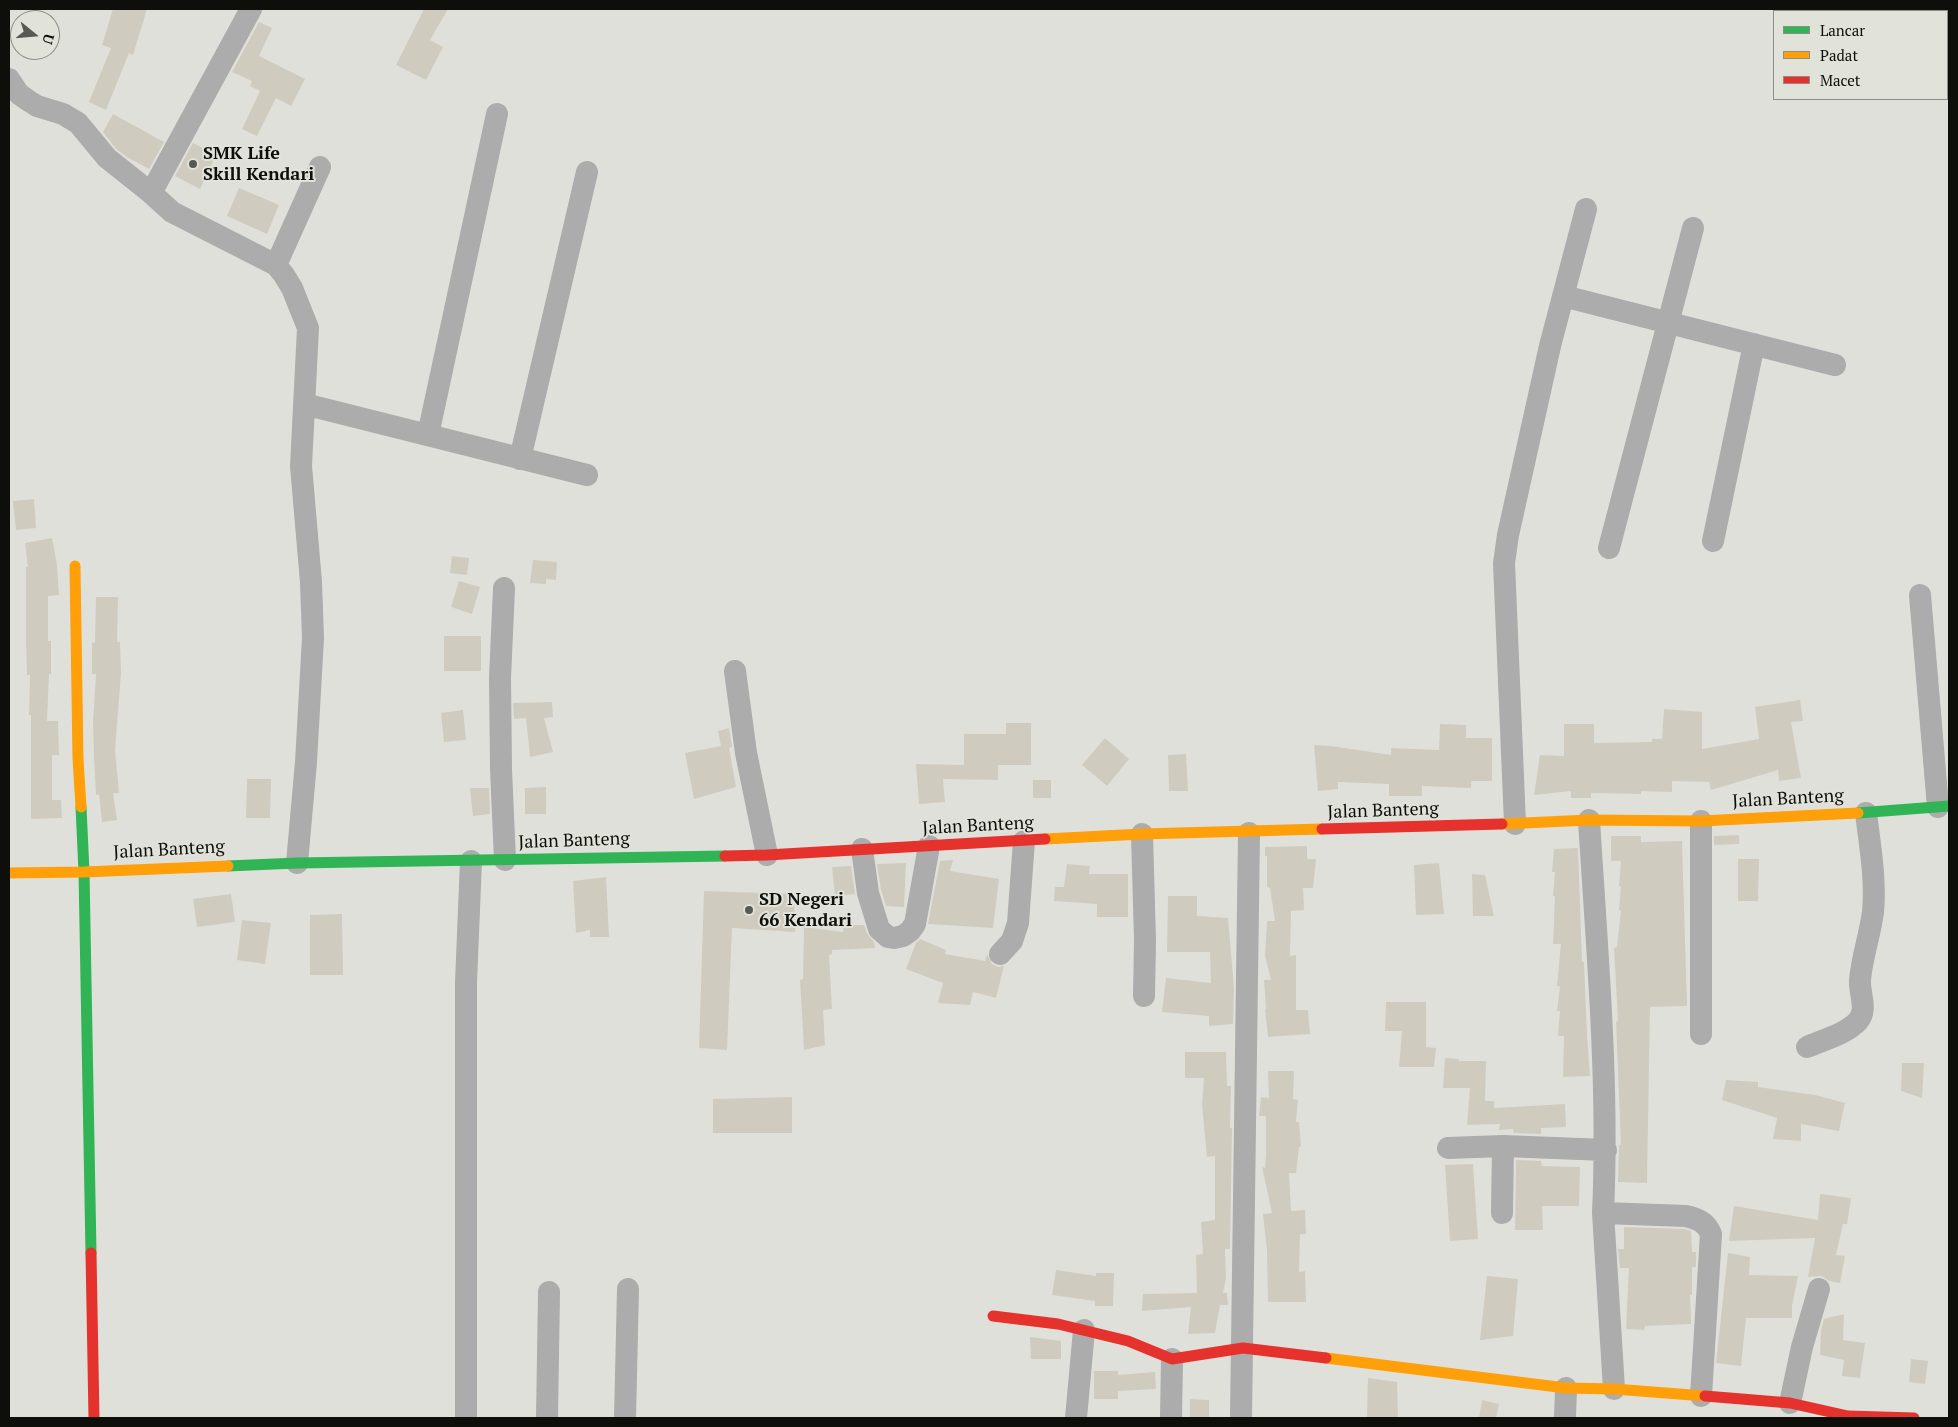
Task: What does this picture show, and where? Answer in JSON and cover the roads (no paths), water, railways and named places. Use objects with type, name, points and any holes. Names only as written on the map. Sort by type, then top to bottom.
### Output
[{"type":"street","points":[[151,193],[251,9]]},
{"type":"street","points":[[9,79],[19,94],[29,101],[37,106],[63,114],[78,123],[108,158],[172,212],[276,265],[292,288],[308,328],[301,466],[311,582],[313,638],[306,762],[297,862]]},
{"type":"street","points":[[428,435],[497,114]]},
{"type":"street","points":[[276,265],[320,167]]},
{"type":"street","points":[[520,458],[587,172]]},
{"type":"street","points":[[1515,824],[1504,563],[1518,488],[1550,346],[1586,209]]},
{"type":"street","points":[[1609,548],[1693,228]]},
{"type":"street","points":[[1563,296],[1835,365]]},
{"type":"street","points":[[1713,541],[1754,344]]},
{"type":"street","points":[[304,404],[587,475]]},
{"type":"street","points":[[75,566],[78,759],[84,872],[94,1418]]},
{"type":"street","points":[[504,588],[500,687],[505,860]]},
{"type":"street","points":[[1920,595],[1944,807]]},
{"type":"street","points":[[734,671],[746,753],[767,855]]},
{"type":"street","name":"Jalan Banteng","points":[[9,873],[84,872],[297,862],[471,861],[767,855],[1142,834],[1249,833],[1589,820],[1701,821],[1866,813],[1944,807]]},
{"type":"street","points":[[1807,1047],[1842,1031],[1858,1021],[1862,1015],[1860,977],[1873,914],[1875,886],[1866,813]]},
{"type":"street","points":[[1589,820],[1604,1048],[1606,1150],[1603,1213],[1614,1389]]},
{"type":"street","points":[[1701,821],[1701,1034]]},
{"type":"street","points":[[1241,1418],[1249,833]]},
{"type":"street","points":[[1142,834],[1145,941],[1144,996]]},
{"type":"street","points":[[1000,954],[1015,935],[1018,923],[1024,841]]},
{"type":"street","points":[[862,849],[868,892],[879,929],[888,937],[894,938],[903,936],[915,924],[929,846]]},
{"type":"street","points":[[466,1418],[466,982],[471,861]]},
{"type":"street","points":[[1448,1148],[1503,1146],[1606,1150]]},
{"type":"street","points":[[1502,1213],[1503,1146]]},
{"type":"street","points":[[1603,1213],[1686,1216],[1697,1219],[1707,1225],[1710,1234],[1701,1396]]},
{"type":"street","points":[[625,1418],[628,1289]]},
{"type":"street","points":[[1790,1403],[1802,1347],[1819,1289]]},
{"type":"street","points":[[547,1418],[549,1292]]},
{"type":"street","points":[[994,1316],[1058,1324],[1084,1330],[1128,1341],[1172,1359],[1243,1348],[1450,1372],[1566,1388],[1614,1389],[1790,1403],[1848,1417],[1914,1418]]},
{"type":"street","points":[[1076,1418],[1084,1330]]},
{"type":"street","points":[[1171,1418],[1172,1359]]},
{"type":"street","points":[[1565,1418],[1566,1388]]},
{"type":"place","name":"SMK Life Skill Kendari","points":[[193,164]]},
{"type":"place","name":"SD Negeri 66 Kendari","points":[[749,910]]}]
